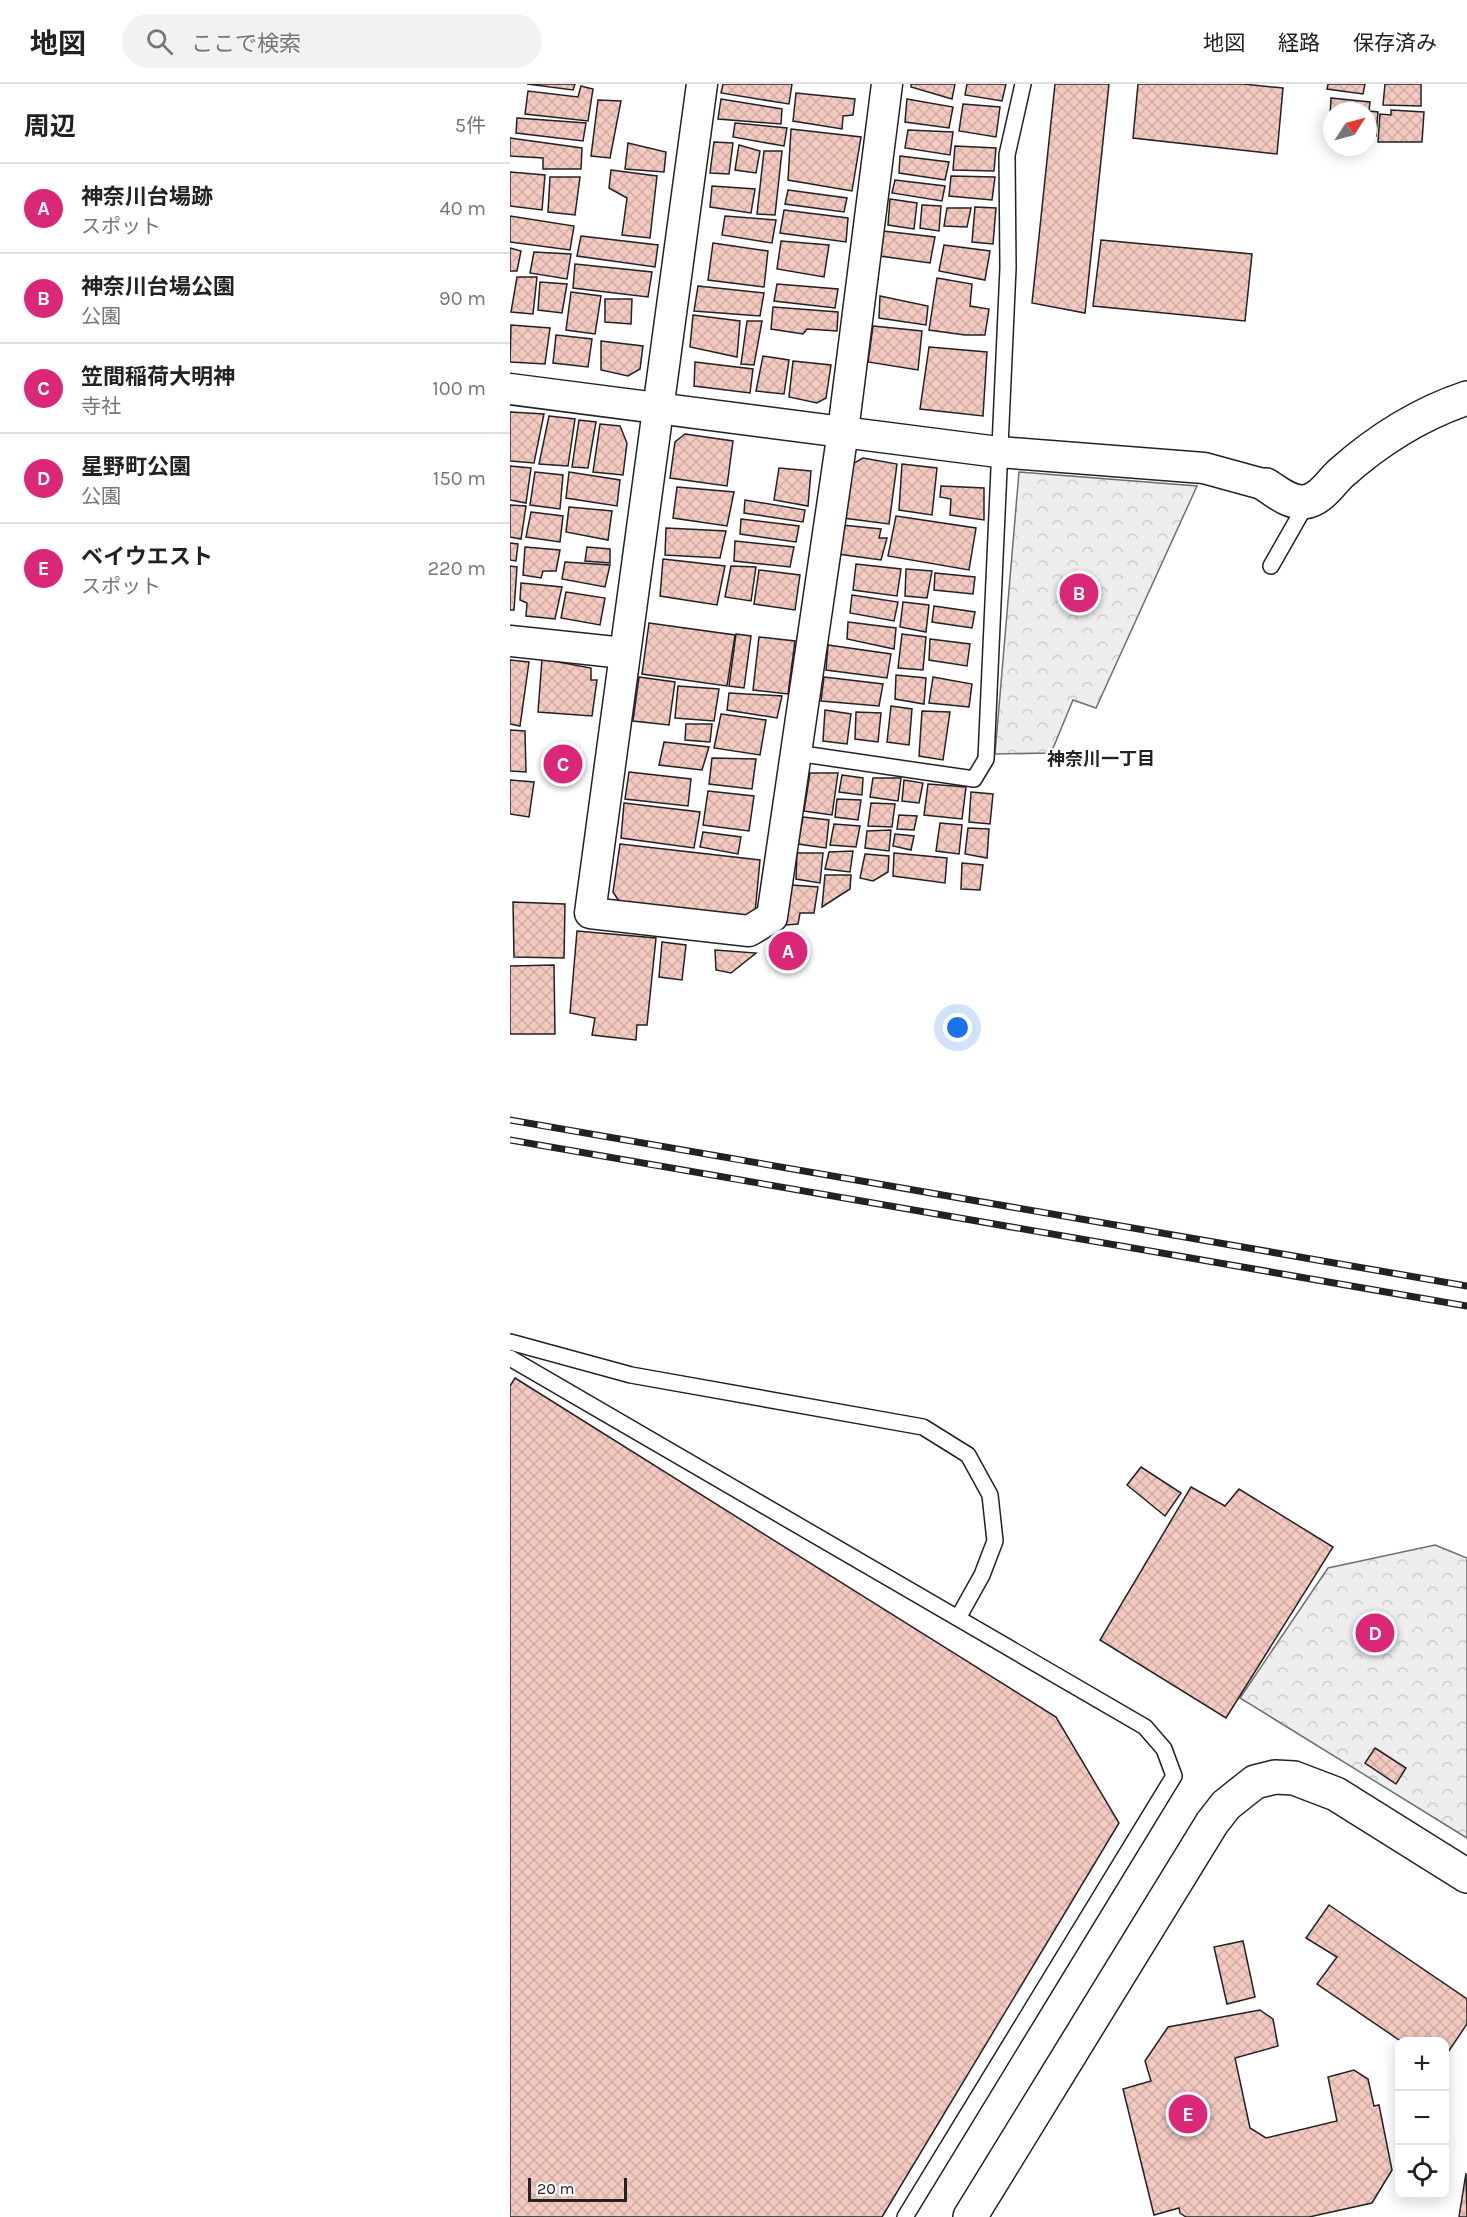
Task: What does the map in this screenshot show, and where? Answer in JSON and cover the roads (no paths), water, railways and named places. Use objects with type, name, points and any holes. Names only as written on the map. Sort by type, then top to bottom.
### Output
[{"type":"street","points":[[702,84],[590,913],[749,931],[772,917],[843,432],[887,84]]},
{"type":"street","points":[[510,389],[657,406],[998,452],[1204,468],[1266,485],[1295,501],[1308,501],[1324,492],[1358,458],[1390,434],[1437,409],[1467,398]]},
{"type":"street","points":[[510,641],[624,653]]},
{"type":"street","points":[[970,2217],[1212,1823],[1226,1804],[1244,1788],[1265,1779],[1285,1777],[1321,1787],[1467,1876]]},
{"type":"lane","points":[[796,753],[974,778],[986,759],[1008,268],[1007,155],[1023,84]]},
{"type":"lane","points":[[1271,566],[1308,501]]},
{"type":"lane","points":[[510,1342],[631,1375],[923,1427],[968,1455],[990,1495],[995,1541],[982,1575],[958,1618]]},
{"type":"lane","points":[[510,1358],[1145,1727],[1164,1749],[1174,1776],[905,2217]]},
{"type":"railway","points":[[510,1120],[1467,1286]]},
{"type":"railway","points":[[510,1140],[1467,1306]]},
{"type":"place","name":"神奈川台場公園","points":[[1079,593]]},
{"type":"place","name":"笠間稲荷大明神","points":[[563,764]]},
{"type":"place","name":"神奈川台場跡","points":[[788,951]]},
{"type":"place","name":"星野町公園","points":[[1375,1633]]},
{"type":"place","name":"ベイウエスト","points":[[1188,2114]]},
{"type":"district","name":"神奈川一丁目","points":[[1101,759]]}]
